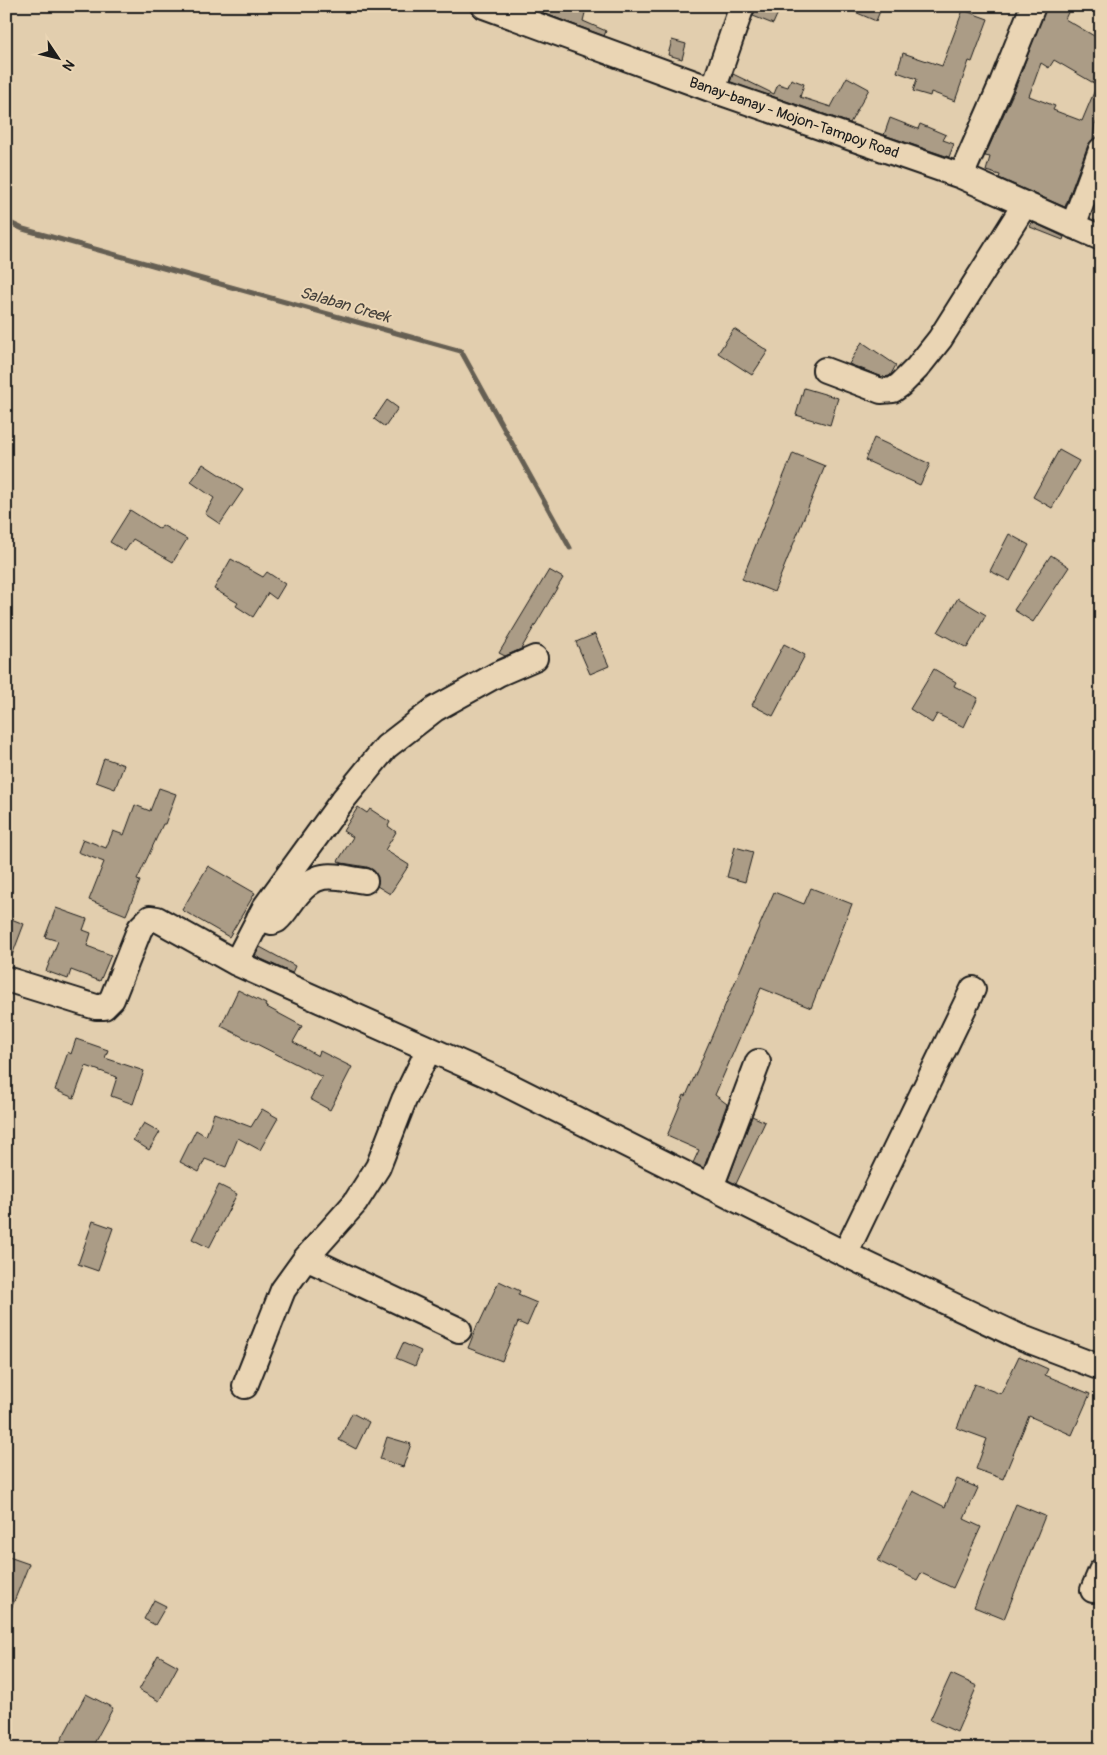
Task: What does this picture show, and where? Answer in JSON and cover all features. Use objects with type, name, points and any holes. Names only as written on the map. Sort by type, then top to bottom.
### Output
[{"type":"street","name":"Banay-banay - Mojon-Tampoy Road","points":[[484,6],[713,90],[961,176],[1101,238]]},
{"type":"street","points":[[713,90],[742,6]]},
{"type":"street","points":[[961,176],[1002,83],[1027,9]]},
{"type":"street","points":[[1073,226],[1101,150]]},
{"type":"street","points":[[825,370],[881,391],[893,390],[900,385],[917,368],[940,339],[1025,204]]},
{"type":"street","points":[[236,963],[265,907],[342,801],[386,747],[435,708],[498,674],[535,658]]},
{"type":"street","points":[[259,918],[272,922],[277,920],[297,894],[312,879],[327,876],[365,881]]},
{"type":"street","points":[[6,979],[96,1007],[104,1007],[112,999],[140,928],[152,918],[236,963],[490,1076],[845,1254],[1020,1337],[1101,1368]]},
{"type":"street","points":[[845,1254],[973,989]]},
{"type":"street","points":[[245,1386],[283,1290],[306,1258],[355,1203],[378,1166],[404,1100],[428,1048]]},
{"type":"street","points":[[710,1187],[758,1062]]},
{"type":"street","points":[[306,1258],[460,1330]]},
{"type":"building","points":[[525,6],[564,6],[585,13],[583,21],[606,31],[604,36]]},
{"type":"building","points":[[757,6],[781,6],[773,24],[753,16]]},
{"type":"building","points":[[841,6],[882,6],[876,21]]},
{"type":"building","points":[[1046,6],[1071,6],[1065,19],[1101,40],[1101,123],[1095,123],[1093,139],[1088,145],[1065,207],[999,178],[1000,175],[986,171],[990,157],[985,156],[1015,89]],"holes":[[[1054,60],[1097,85],[1082,121],[1053,110],[1055,106],[1029,96],[1041,63],[1049,68]]]},
{"type":"building","points":[[963,10],[988,19],[972,62],[969,61],[955,101],[931,92],[930,96],[913,91],[917,79],[897,72],[903,53],[942,66]]},
{"type":"building","points":[[672,40],[686,44],[682,59],[668,55]]},
{"type":"building","points":[[733,74],[774,94],[778,84],[788,87],[791,79],[804,84],[800,97],[831,107],[847,77],[869,89],[850,123],[730,82]]},
{"type":"building","points":[[890,118],[918,129],[920,124],[946,135],[943,140],[954,144],[949,157],[884,135]]},
{"type":"building","points":[[1032,222],[1064,237],[1063,240],[1030,227]]},
{"type":"building","points":[[734,329],[768,351],[752,375],[718,353]]},
{"type":"building","points":[[862,342],[896,365],[890,376],[883,377],[849,364]]},
{"type":"building","points":[[804,388],[838,398],[830,425],[796,415]]},
{"type":"building","points":[[387,400],[398,408],[385,427],[374,419]]},
{"type":"building","points":[[874,438],[930,464],[920,485],[865,460]]},
{"type":"building","points":[[1059,450],[1079,461],[1052,508],[1033,497]]},
{"type":"building","points":[[793,453],[825,466],[774,592],[742,579]]},
{"type":"building","points":[[203,464],[243,490],[220,524],[205,514],[214,498],[191,482]]},
{"type":"building","points":[[130,510],[160,529],[162,525],[187,539],[173,562],[133,539],[125,551],[110,542]]},
{"type":"building","points":[[1009,534],[1029,545],[1010,581],[990,571]]},
{"type":"building","points":[[1051,555],[1069,567],[1033,622],[1014,610]]},
{"type":"building","points":[[231,559],[263,577],[267,572],[285,584],[276,599],[268,593],[253,617],[236,606],[238,603],[214,589]]},
{"type":"building","points":[[549,570],[563,578],[521,649],[505,656],[499,653]]},
{"type":"building","points":[[958,598],[986,615],[967,648],[938,632]]},
{"type":"building","points":[[595,634],[609,666],[590,674],[576,642]]},
{"type":"building","points":[[784,644],[805,655],[773,716],[752,705]]},
{"type":"building","points":[[934,669],[956,682],[954,686],[978,698],[964,727],[937,714],[932,723],[910,709]]},
{"type":"building","points":[[104,758],[124,765],[115,789],[96,782]]},
{"type":"building","points":[[159,788],[176,794],[165,824],[163,824],[137,880],[140,881],[126,915],[89,900],[104,862],[78,852],[83,839],[106,848],[113,831],[124,835],[135,805],[150,811]]},
{"type":"building","points":[[358,807],[367,813],[370,809],[390,822],[388,826],[396,832],[385,850],[409,865],[390,894],[377,886],[378,877],[373,870],[338,861],[353,837],[343,831]]},
{"type":"building","points":[[735,847],[753,852],[745,882],[727,877]]},
{"type":"building","points":[[208,866],[255,893],[229,937],[182,910]]},
{"type":"building","points":[[811,888],[852,904],[811,1008],[761,988],[715,1095],[727,1104],[704,1168],[693,1163],[699,1150],[667,1136],[774,892],[804,904]]},
{"type":"building","points":[[56,908],[87,919],[83,930],[91,933],[87,946],[111,955],[100,981],[71,970],[68,979],[46,971],[58,941],[45,937]]},
{"type":"building","points":[[6,917],[24,924],[8,966],[6,966]]},
{"type":"building","points":[[260,947],[295,966],[292,973],[255,956]]},
{"type":"building","points":[[238,990],[266,1004],[265,1006],[302,1026],[293,1042],[318,1056],[320,1051],[352,1067],[330,1110],[310,1099],[322,1077],[221,1026]]},
{"type":"building","points":[[76,1039],[108,1050],[105,1058],[144,1071],[133,1104],[111,1096],[117,1077],[86,1066],[74,1098],[55,1090],[68,1052],[71,1054]]},
{"type":"building","points":[[262,1109],[278,1118],[260,1150],[238,1138],[226,1167],[205,1159],[199,1172],[180,1162],[196,1130],[206,1136],[214,1113],[251,1127]]},
{"type":"building","points":[[752,1116],[765,1122],[736,1184],[728,1180]]},
{"type":"building","points":[[144,1123],[160,1132],[149,1150],[133,1140]]},
{"type":"building","points":[[219,1185],[237,1194],[209,1248],[192,1239]]},
{"type":"building","points":[[93,1221],[113,1228],[98,1271],[78,1264]]},
{"type":"building","points":[[499,1281],[520,1291],[518,1295],[537,1303],[527,1326],[518,1322],[502,1361],[468,1348]]},
{"type":"building","points":[[403,1343],[421,1351],[415,1366],[396,1358]]},
{"type":"building","points":[[1019,1356],[1048,1369],[1045,1375],[1090,1394],[1072,1435],[1029,1416],[1003,1479],[976,1469],[987,1439],[957,1428],[974,1384],[1001,1394]]},
{"type":"building","points":[[352,1413],[369,1422],[356,1449],[339,1440]]},
{"type":"building","points":[[387,1437],[411,1444],[403,1467],[380,1459]]},
{"type":"building","points":[[957,1479],[978,1488],[964,1519],[981,1527],[953,1588],[921,1573],[917,1580],[878,1561],[913,1491],[945,1507]]},
{"type":"building","points":[[1016,1504],[1045,1516],[1004,1619],[974,1607]]},
{"type":"building","points":[[6,1556],[29,1564],[7,1619],[6,1619]]},
{"type":"building","points":[[154,1600],[166,1606],[155,1625],[144,1619]]},
{"type":"building","points":[[158,1655],[178,1666],[159,1701],[139,1690]]},
{"type":"building","points":[[951,1674],[977,1686],[957,1732],[930,1720]]},
{"type":"building","points":[[86,1694],[113,1708],[91,1749],[56,1749]]},
{"type":"waterway","name":"Salaban Creek","points":[[6,221],[23,229],[461,351],[570,548]]}]
